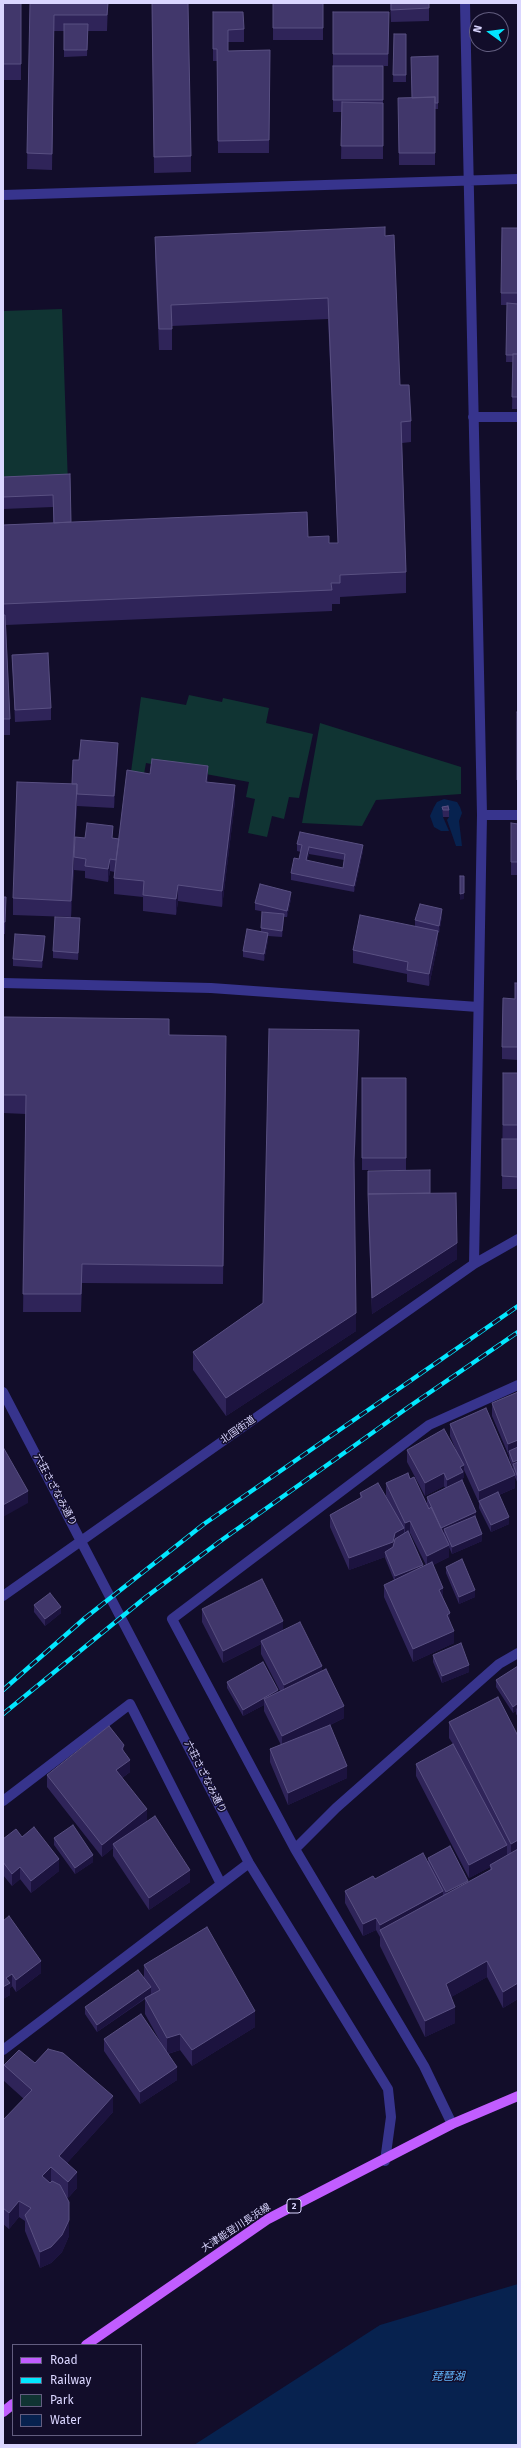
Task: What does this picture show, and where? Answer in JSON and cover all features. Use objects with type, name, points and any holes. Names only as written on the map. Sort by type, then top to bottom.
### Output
[{"type":"main road","name":"大津能登川長浜線","points":[[87,2344],[268,2219],[385,2161],[452,2124],[518,2096]]},
{"type":"main road","points":[[3,2412],[12,2405]]},
{"type":"street","points":[[466,3],[482,815],[474,1264]]},
{"type":"street","points":[[3,196],[518,179]]},
{"type":"street","points":[[473,417],[518,417]]},
{"type":"street","points":[[482,815],[518,816]]},
{"type":"street","points":[[3,983],[211,988],[478,1007]]},
{"type":"street","name":"北国街道","points":[[3,1596],[474,1264],[518,1239]]},
{"type":"street","points":[[452,2124],[424,2066],[295,1849],[172,1619],[429,1425],[518,1384]]},
{"type":"street","name":"六荘さざなみ通り","points":[[3,1392],[249,1863],[388,2089],[391,2117],[385,2161]]},
{"type":"street","points":[[295,1849],[348,1798],[499,1664],[518,1653]]},
{"type":"street","points":[[3,1802],[130,1704],[221,1884]]},
{"type":"street","points":[[3,2050],[249,1863]]},
{"type":"green space","points":[[62,309],[68,485],[3,487],[3,311]]},
{"type":"green space","points":[[189,695],[222,702],[223,698],[269,708],[266,723],[313,734],[299,798],[289,797],[284,819],[272,816],[267,837],[248,833],[255,799],[246,797],[249,782],[146,763],[144,774],[131,772],[141,697],[186,705]]},
{"type":"green space","points":[[320,723],[461,767],[461,794],[376,800],[362,826],[302,823]]},
{"type":"water","points":[[444,799],[457,802],[460,807],[462,813],[459,821],[462,846],[456,846],[447,820],[449,817],[443,817],[449,831],[441,831],[434,827],[430,816],[437,802]]},
{"type":"water","name":"琵琶湖","points":[[518,2284],[518,2445],[194,2445],[380,2325]]},
{"type":"building","points":[[3,3],[21,3],[21,64],[3,64]]},
{"type":"building","points":[[30,3],[108,3],[107,15],[54,15],[52,154],[27,153]]},
{"type":"building","points":[[152,3],[188,3],[191,156],[154,157]]},
{"type":"building","points":[[273,3],[323,3],[323,28],[273,28]]},
{"type":"building","points":[[391,3],[429,3],[429,8],[391,10]]},
{"type":"building","points":[[213,12],[243,12],[244,29],[228,30],[228,51],[270,50],[269,140],[218,141],[217,49],[213,49]]},
{"type":"building","points":[[333,12],[389,12],[388,54],[333,54]]},
{"type":"building","points":[[64,24],[88,24],[87,50],[64,50]]},
{"type":"building","points":[[394,34],[406,34],[406,75],[393,75]]},
{"type":"building","points":[[438,56],[438,103],[435,103],[435,97],[412,98],[411,57]]},
{"type":"building","points":[[333,66],[383,66],[383,100],[333,100]]},
{"type":"building","points":[[435,97],[435,153],[399,153],[398,98]]},
{"type":"building","points":[[342,102],[383,103],[383,146],[341,146]]},
{"type":"building","points":[[385,227],[385,236],[394,235],[400,385],[409,385],[411,421],[401,422],[406,572],[340,575],[340,583],[331,583],[332,590],[3,604],[3,525],[307,512],[308,537],[329,536],[329,543],[338,543],[328,298],[171,305],[172,329],[159,329],[155,237]]},
{"type":"building","points":[[502,228],[518,228],[518,293],[501,293]]},
{"type":"building","points":[[507,303],[518,304],[518,354],[513,355],[506,355]]},
{"type":"building","points":[[513,354],[518,354],[518,397],[512,397]]},
{"type":"building","points":[[70,474],[71,522],[54,523],[53,495],[3,497],[3,477]]},
{"type":"building","points":[[3,615],[5,615],[10,719],[3,719]]},
{"type":"building","points":[[48,653],[51,708],[15,710],[12,655]]},
{"type":"building","points":[[518,712],[518,780],[517,780]]},
{"type":"building","points":[[81,740],[118,743],[114,796],[77,794],[77,784],[72,784],[73,760],[79,760]]},
{"type":"building","points":[[152,759],[208,766],[206,782],[235,785],[222,891],[178,885],[176,899],[143,895],[144,881],[114,878],[127,770],[150,774]]},
{"type":"building","points":[[17,782],[77,784],[71,901],[13,898]]},
{"type":"building","points":[[448,806],[449,810],[443,810],[442,807]]},
{"type":"building","points":[[87,823],[113,826],[112,838],[119,839],[116,860],[110,859],[108,869],[85,866],[86,859],[74,857],[75,837],[85,838]]},
{"type":"building","points":[[511,823],[518,824],[518,862],[511,862]]},
{"type":"building","points":[[300,832],[363,845],[354,886],[291,873],[294,858],[299,859],[302,845],[297,844]],"holes":[[[309,847],[345,854],[343,868],[306,860]]]},
{"type":"building","points":[[460,876],[464,876],[464,893],[460,894]]},
{"type":"building","points":[[260,884],[291,892],[287,911],[255,903]]},
{"type":"building","points":[[3,897],[6,897],[5,922],[3,922]]},
{"type":"building","points":[[420,904],[442,909],[439,926],[415,920]]},
{"type":"building","points":[[262,912],[284,914],[282,931],[261,928]]},
{"type":"building","points":[[360,915],[438,931],[429,974],[407,970],[408,962],[353,950]]},
{"type":"building","points":[[55,917],[80,918],[78,953],[53,951]]},
{"type":"building","points":[[247,929],[268,933],[264,954],[243,951]]},
{"type":"building","points":[[15,934],[45,936],[42,961],[13,959]]},
{"type":"building","points":[[515,983],[518,983],[518,1047],[502,1047],[503,998],[515,999]]},
{"type":"building","points":[[3,1017],[169,1019],[169,1035],[226,1036],[223,1266],[82,1264],[81,1294],[23,1294],[26,1095],[3,1095]]},
{"type":"building","points":[[269,1029],[359,1030],[354,1160],[356,1313],[226,1398],[193,1352],[263,1303]]},
{"type":"building","points":[[503,1073],[518,1073],[518,1125],[503,1125]]},
{"type":"building","points":[[362,1078],[406,1078],[406,1158],[362,1158]]},
{"type":"building","points":[[502,1139],[518,1139],[518,1177],[502,1176]]},
{"type":"building","points":[[430,1170],[430,1193],[368,1194],[368,1171]]},
{"type":"building","points":[[456,1193],[457,1243],[372,1298],[368,1194]]},
{"type":"building","points":[[518,1392],[518,1440],[508,1444],[492,1403]]},
{"type":"building","points":[[486,1408],[515,1475],[479,1491],[450,1424]]},
{"type":"building","points":[[444,1429],[464,1465],[460,1467],[463,1472],[447,1480],[444,1473],[425,1483],[407,1450]]},
{"type":"building","points":[[3,1447],[28,1491],[3,1505]]},
{"type":"building","points":[[518,1447],[518,1460],[513,1462],[509,1451]]},
{"type":"building","points":[[518,1462],[518,1478],[513,1464]]},
{"type":"building","points":[[408,1473],[410,1479],[414,1477],[429,1509],[431,1507],[449,1545],[427,1556],[410,1521],[405,1523],[386,1483]]},
{"type":"building","points":[[462,1480],[476,1512],[441,1528],[427,1497]]},
{"type":"building","points":[[378,1483],[404,1528],[395,1533],[393,1542],[349,1558],[330,1515],[362,1497],[360,1493]]},
{"type":"building","points":[[498,1492],[509,1517],[491,1525],[479,1501]]},
{"type":"building","points":[[475,1516],[482,1534],[452,1547],[444,1529]]},
{"type":"building","points":[[408,1531],[423,1565],[395,1576],[385,1552],[393,1547],[395,1539]]},
{"type":"building","points":[[462,1559],[475,1590],[459,1597],[446,1567]]},
{"type":"building","points":[[432,1562],[443,1588],[439,1590],[450,1613],[447,1615],[454,1631],[413,1649],[384,1585]]},
{"type":"building","points":[[262,1579],[283,1621],[223,1651],[202,1609]]},
{"type":"building","points":[[50,1593],[61,1607],[45,1619],[34,1605]]},
{"type":"building","points":[[300,1622],[322,1666],[284,1685],[261,1641]]},
{"type":"building","points":[[461,1643],[469,1665],[442,1676],[433,1655]]},
{"type":"building","points":[[263,1662],[278,1690],[243,1710],[227,1682]]},
{"type":"building","points":[[518,1666],[518,1703],[513,1707],[496,1680]]},
{"type":"building","points":[[326,1669],[344,1706],[282,1736],[264,1699]]},
{"type":"building","points":[[498,1697],[518,1736],[518,1840],[511,1844],[449,1722]]},
{"type":"building","points":[[330,1725],[347,1766],[288,1793],[270,1749]]},
{"type":"building","points":[[109,1726],[124,1745],[122,1749],[130,1760],[116,1770],[147,1809],[102,1845],[47,1775]]},
{"type":"building","points":[[453,1744],[507,1845],[469,1865],[416,1764]]},
{"type":"building","points":[[155,1816],[190,1870],[149,1898],[113,1844]]},
{"type":"building","points":[[73,1825],[93,1855],[75,1868],[54,1838]]},
{"type":"building","points":[[34,1827],[59,1859],[31,1881],[20,1867],[12,1874],[3,1862],[3,1839],[16,1829],[22,1837]]},
{"type":"building","points":[[450,1846],[468,1881],[446,1892],[428,1858]]},
{"type":"building","points":[[518,1849],[518,1983],[503,1992],[487,1961],[446,1984],[455,2007],[425,2021],[380,1930],[492,1869],[490,1865]]},
{"type":"building","points":[[423,1853],[443,1891],[380,1925],[376,1918],[363,1924],[345,1891],[373,1876],[375,1879]]},
{"type":"building","points":[[9,1916],[41,1961],[16,1980],[12,1974],[6,1978],[10,1983],[3,1987],[3,1921]]},
{"type":"building","points":[[207,1927],[255,2011],[192,2050],[180,2034],[167,2038],[145,1998],[160,1990],[144,1965]]},
{"type":"building","points":[[138,1970],[151,1987],[97,2025],[85,2007]]},
{"type":"building","points":[[141,2014],[177,2067],[140,2092],[104,2039]]},
{"type":"building","points":[[48,2049],[63,2053],[113,2096],[59,2156],[77,2172],[68,2182],[51,2167],[42,2176],[50,2183],[52,2181],[60,2185],[69,2202],[69,2220],[62,2235],[51,2247],[40,2252],[25,2215],[31,2208],[19,2201],[9,2213],[3,2208],[3,2120],[32,2090],[4,2065],[19,2050],[35,2063]]},
{"type":"railway","points":[[3,1690],[85,1618],[204,1524],[518,1306]]},
{"type":"railway","points":[[3,1714],[146,1597],[219,1542],[410,1406],[518,1332]]}]
